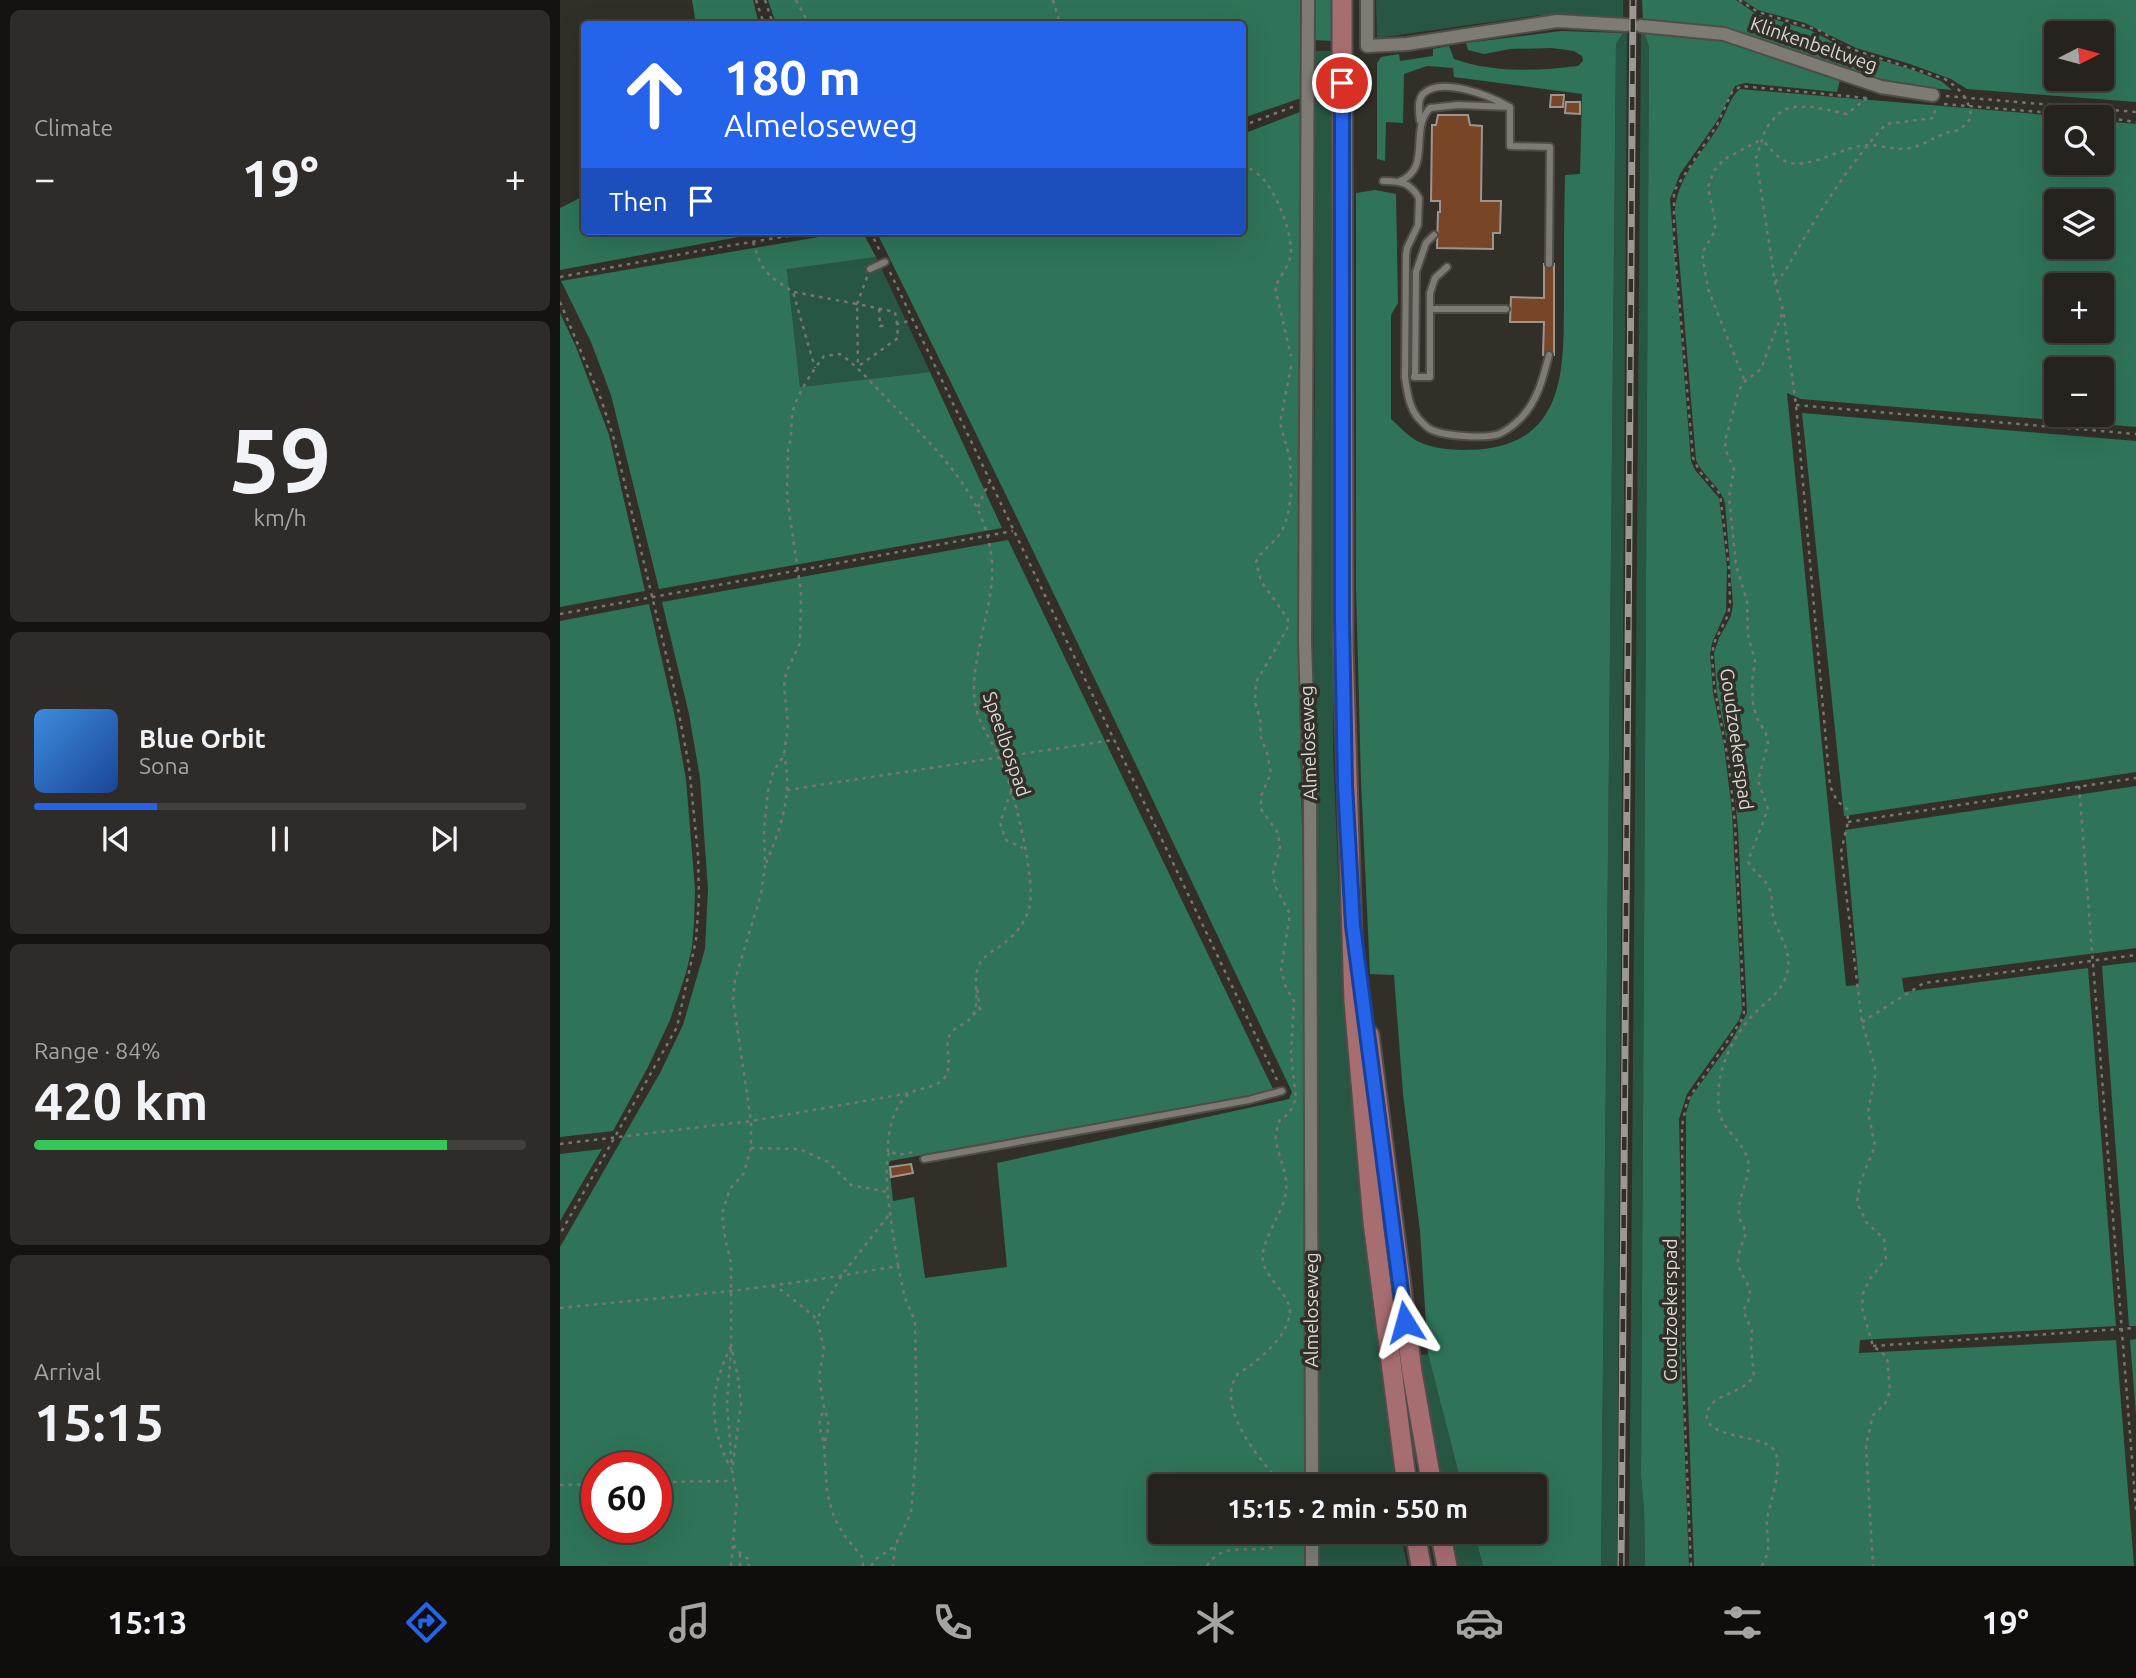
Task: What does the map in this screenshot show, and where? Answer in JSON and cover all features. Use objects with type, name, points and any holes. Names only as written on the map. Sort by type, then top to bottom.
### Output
[{"type":"main road","name":"Almeloseweg","points":[[1342,0],[1342,632],[1345,785],[1353,926]]},
{"type":"main road","points":[[1353,926],[1354,1001],[1366,1147],[1405,1474]]},
{"type":"main road","points":[[1353,926],[1408,1345],[1430,1474]]},
{"type":"main road","points":[[1417,1544],[1421,1566]]},
{"type":"main road","points":[[1443,1544],[1447,1566]]},
{"type":"street","name":"Almeloseweg","points":[[1308,0],[1305,643],[1310,806],[1312,1474]]},
{"type":"street","points":[[1367,0],[1367,46],[1407,44],[1557,21],[1626,25]]},
{"type":"street","name":"Klinkenbeltweg","points":[[1641,26],[1724,34],[1881,88],[1934,101]]},
{"type":"street","points":[[1312,1544],[1312,1566]]},
{"type":"lane","points":[[1383,181],[1400,181],[1410,177],[1417,166],[1419,102],[1423,94],[1432,89],[1460,88],[1489,96],[1510,107]]},
{"type":"lane","points":[[1420,124],[1427,111],[1435,106],[1510,107]]},
{"type":"lane","points":[[1510,107],[1510,146],[1550,147],[1549,264]]},
{"type":"lane","points":[[1400,181],[1410,185],[1419,198],[1418,225],[1406,255],[1405,377],[1408,397],[1416,416],[1431,429],[1478,437],[1499,434],[1519,420],[1533,404],[1549,355]]},
{"type":"lane","points":[[1415,377],[1416,272],[1426,243],[1434,235]]},
{"type":"lane","points":[[870,269],[885,262]]},
{"type":"lane","points":[[1405,377],[1430,377],[1430,293],[1435,278],[1447,267]]},
{"type":"lane","points":[[1430,309],[1506,309]]},
{"type":"lane","points":[[924,1159],[1249,1100],[1282,1091]]},
{"type":"path","points":[[756,0],[763,21]]},
{"type":"path","points":[[765,0],[772,21]]},
{"type":"path","points":[[796,0],[807,21]]},
{"type":"path","points":[[1053,0],[1059,21]]},
{"type":"path","points":[[1739,0],[1758,12],[1821,31],[1840,44],[1860,52],[1945,79],[1957,87],[1970,106],[1971,118],[1960,130],[1945,131],[1921,145],[1907,149],[1867,145],[1851,147],[1830,158],[1792,164],[1783,161],[1762,139]]},
{"type":"path","name":"Goudzoekerspad","points":[[1691,1566],[1684,1401],[1682,1126],[1686,1101],[1744,1013],[1735,825],[1729,765],[1714,685],[1712,656],[1730,603],[1728,555],[1720,494],[1700,472],[1693,457],[1674,241],[1674,191],[1717,125],[1736,88],[1746,85],[1878,98]]},
{"type":"path","points":[[1947,96],[2136,112]]},
{"type":"path","points":[[1867,98],[1847,114],[1814,107],[1790,107],[1778,114],[1766,128],[1756,158],[1775,282],[1783,310],[1796,405],[1830,786],[1837,801],[1847,809],[1848,822],[1840,852],[1862,1022],[1876,1071],[1868,1112],[1875,1146],[1860,1183],[1857,1203],[1867,1223],[1884,1239],[1886,1259],[1869,1280],[1863,1294],[1862,1308],[1873,1346],[1887,1357],[1890,1391],[1885,1404],[1872,1415],[1866,1446],[1872,1566]]},
{"type":"path","points":[[1246,124],[1308,101]]},
{"type":"path","points":[[1775,282],[1784,273],[1822,206],[1867,145],[1886,124],[1934,118],[1934,101]]},
{"type":"path","points":[[1947,105],[2044,112]]},
{"type":"path","points":[[2114,118],[2136,121]]},
{"type":"path","points":[[1745,381],[1707,289],[1702,253],[1715,230],[1709,187],[1714,170],[1723,160],[1762,139]]},
{"type":"path","points":[[1246,166],[1271,189],[1290,243],[1290,257],[1275,288],[1292,359],[1280,423],[1290,459],[1291,494],[1288,518],[1276,540],[1261,551],[1256,562],[1261,581],[1288,618],[1287,629],[1256,682],[1255,702],[1261,723],[1260,735],[1268,753],[1271,773],[1261,796],[1261,809],[1278,833],[1280,847],[1273,873],[1275,886],[1290,914],[1281,969],[1284,985],[1294,1002],[1295,1011],[1291,1054],[1296,1099],[1289,1114],[1280,1119],[1276,1138],[1288,1181],[1285,1199],[1262,1252],[1263,1264],[1276,1287],[1289,1300],[1290,1312],[1284,1331],[1270,1350],[1237,1375],[1231,1393],[1233,1407],[1245,1439],[1273,1474]]},
{"type":"path","points":[[560,277],[794,235]]},
{"type":"path","points":[[872,235],[1282,1091]]},
{"type":"path","points":[[753,242],[761,265],[770,276],[793,292],[895,312],[898,338],[858,366]]},
{"type":"path","points":[[858,366],[857,304],[870,269]]},
{"type":"path","points":[[793,292],[815,368]]},
{"type":"path","points":[[560,302],[611,429],[673,682],[689,766],[698,855],[696,940],[677,1027],[560,1234]]},
{"type":"path","points":[[879,309],[880,326],[887,326]]},
{"type":"path","points":[[1762,1566],[1768,1554],[1766,1527],[1777,1474],[1776,1455],[1771,1447],[1760,1441],[1718,1432],[1710,1425],[1707,1416],[1717,1399],[1737,1392],[1754,1376],[1752,1331],[1743,1310],[1749,1299],[1750,1287],[1740,1269],[1738,1256],[1746,1233],[1739,1209],[1748,1164],[1742,1150],[1721,1122],[1720,1075],[1723,1061],[1750,1018],[1778,992],[1785,981],[1789,965],[1775,923],[1771,892],[1748,861],[1768,809],[1759,781],[1768,743],[1753,704],[1755,661],[1746,625],[1747,601],[1736,565],[1729,497],[1734,468],[1725,441],[1733,406],[1745,381],[1761,369],[1783,310]]},
{"type":"path","points":[[897,324],[912,320]]},
{"type":"path","points":[[765,866],[779,834],[787,790],[789,776],[784,755],[788,725],[784,686],[786,673],[800,643],[801,629],[801,592],[787,497],[788,449],[791,443],[789,429],[793,411],[824,356],[840,354],[858,366]]},
{"type":"path","name":"Speelbospad","points":[[858,366],[955,470],[978,508],[988,536],[992,576],[973,691],[979,716],[999,757],[1011,791],[1025,849],[1031,889],[1029,909],[1013,936],[985,956],[977,971],[973,1015],[953,1030],[948,1040],[945,1077],[932,1086],[910,1093]]},
{"type":"path","points":[[1796,405],[2136,434]]},
{"type":"path","points":[[978,508],[989,481]]},
{"type":"path","points":[[560,614],[1013,531]]},
{"type":"path","points":[[787,790],[1113,740]]},
{"type":"path","points":[[731,1566],[737,1498],[732,1471],[727,1403],[731,1346],[731,1263],[722,1213],[730,1189],[744,1173],[751,1149],[751,1121],[733,999],[735,980],[761,894],[768,791],[773,772],[784,755]]},
{"type":"path","points":[[1848,822],[2136,778]]},
{"type":"path","points":[[2079,786],[2136,1510]]},
{"type":"path","points":[[1011,791],[1000,823],[1006,840],[1025,849]]},
{"type":"path","points":[[1862,1022],[1924,983],[2136,955]]},
{"type":"path","points":[[560,1144],[751,1121],[910,1093]]},
{"type":"path","points":[[892,1565],[895,1546],[911,1513],[917,1439],[915,1321],[905,1298],[898,1266],[888,1192],[887,1142],[897,1110],[910,1093]]},
{"type":"path","points":[[751,1149],[799,1149],[828,1162],[852,1185],[888,1192]]},
{"type":"path","points":[[888,1154],[892,1151],[898,1155],[918,1152],[924,1159]]},
{"type":"path","points":[[817,1319],[842,1275],[891,1212]]},
{"type":"path","points":[[560,1308],[772,1286],[898,1266]]},
{"type":"path","points":[[772,1286],[783,1291],[817,1319],[824,1349],[819,1377],[829,1426],[824,1444]]},
{"type":"path","points":[[1873,1346],[2136,1328]]},
{"type":"path","points":[[731,1346],[741,1404],[732,1471]]},
{"type":"path","points":[[731,1346],[716,1381],[713,1400],[721,1449],[732,1471]]},
{"type":"path","points":[[823,1403],[819,1425],[824,1444],[827,1493],[834,1517],[844,1535],[863,1558],[863,1566]]},
{"type":"path","points":[[672,1482],[734,1481]]},
{"type":"path","points":[[560,1485],[581,1484]]},
{"type":"path","points":[[734,1542],[736,1550],[748,1559],[749,1566]]},
{"type":"path","points":[[1207,1566],[1221,1551],[1281,1544]]},
{"type":"path","points":[[871,1566],[876,1559],[895,1546]]},
{"type":"path","points":[[740,1554],[740,1566]]},
{"type":"green space","points":[[692,0],[753,0],[758,21],[696,21]]},
{"type":"green space","points":[[768,0],[1304,0],[1304,97],[1246,117],[1246,21],[775,21]]},
{"type":"green space","points":[[1314,0],[1332,0],[1333,41],[1314,40]]},
{"type":"green space","points":[[1376,0],[1623,0],[1623,20],[1540,15],[1377,38]]},
{"type":"green space","points":[[1642,0],[1736,0],[1756,14],[1810,30],[1852,52],[1941,81],[1952,90],[1897,85],[1864,77],[1719,26],[1643,20]]},
{"type":"green space","points":[[1743,0],[2136,0],[2136,102],[1967,89],[1951,79],[1856,48],[1805,23],[1758,10]]},
{"type":"green space","points":[[1561,31],[1623,33],[1616,44],[1601,1566],[1483,1566],[1477,1544],[1547,1544],[1547,1474],[1459,1474],[1428,1354],[1420,1231],[1403,1094],[1394,975],[1370,974],[1356,588],[1356,193],[1375,190],[1396,194],[1398,303],[1391,315],[1391,419],[1408,435],[1427,445],[1456,450],[1484,449],[1513,442],[1533,429],[1548,411],[1557,390],[1561,366],[1565,175],[1580,174],[1582,94],[1454,77],[1453,68],[1427,66],[1404,74],[1403,123],[1386,122],[1385,161],[1377,159],[1377,63],[1381,57],[1399,54],[1400,61],[1433,56],[1433,49],[1449,46],[1454,59],[1500,69],[1547,69],[1578,66],[1583,61],[1582,56],[1574,51],[1552,48],[1510,49],[1484,54],[1468,50],[1466,43]]},
{"type":"green space","points":[[1644,31],[1649,47],[1641,1476],[1645,1566],[1629,1566],[1641,32]]},
{"type":"green space","points":[[1644,31],[1720,39],[1840,80],[1837,92],[1745,83],[1735,86],[1717,121],[1680,174],[1670,199],[1691,461],[1695,470],[1719,498],[1727,567],[1726,611],[1712,643],[1710,655],[1713,693],[1724,746],[1732,811],[1742,1010],[1739,1020],[1687,1094],[1679,1119],[1679,1299],[1689,1566],[1645,1566],[1641,1476],[1649,47]]},
{"type":"green space","points":[[1627,32],[1617,1566],[1601,1566],[1616,44],[1623,33]]},
{"type":"green space","points":[[1314,51],[1334,51],[1333,752],[1339,894],[1355,1135],[1395,1474],[1317,1474],[1313,557]]},
{"type":"green space","points":[[1740,89],[2044,115],[2044,175],[2114,175],[2114,122],[2136,124],[2136,427],[2114,425],[2114,357],[2044,357],[2044,419],[1801,399],[1787,393],[1846,986],[1859,985],[1845,830],[2136,786],[2136,948],[1902,978],[1904,992],[2088,968],[2116,1326],[1860,1340],[1859,1353],[2116,1340],[2134,1566],[1694,1566],[1686,1344],[1686,1113],[1691,1097],[1730,1043],[1747,1013],[1738,829],[1732,766],[1717,693],[1714,653],[1731,616],[1733,604],[1725,503],[1696,460],[1675,209],[1681,185],[1715,133],[1731,100]]},
{"type":"green space","points":[[1305,110],[1298,639],[1307,1059],[1306,1474],[1148,1474],[1148,1544],[1305,1544],[1305,1566],[560,1566],[560,1247],[660,1073],[683,1025],[705,949],[708,889],[700,778],[689,714],[662,602],[1008,540],[1273,1089],[890,1161],[893,1201],[914,1197],[925,1278],[1007,1267],[997,1163],[1289,1099],[1292,1092],[1036,556],[879,237],[1246,235],[1246,133]]},
{"type":"green space","points":[[581,198],[581,235],[749,235],[560,270],[560,208]]},
{"type":"green space","points":[[831,235],[864,235],[876,257],[787,269],[800,387],[930,372],[1002,528],[659,589],[611,395],[591,342],[561,281]]},
{"type":"green space","points":[[876,257],[930,372],[800,387],[787,268]]},
{"type":"green space","points":[[560,313],[576,347],[609,435],[645,591],[560,607]]},
{"type":"green space","points":[[1802,413],[2136,441],[2136,772],[1844,816]]},
{"type":"green space","points":[[649,604],[675,717],[686,780],[695,889],[692,947],[670,1020],[613,1131],[560,1137],[560,621]]},
{"type":"green space","points":[[2136,962],[2136,1326],[2129,1326],[2102,966]]},
{"type":"green space","points":[[602,1149],[560,1221],[560,1154]]},
{"type":"green space","points":[[2136,1339],[2136,1415],[2130,1340]]},
{"type":"green space","points":[[1428,1354],[1459,1474],[1441,1474],[1417,1356]]},
{"type":"green space","points":[[1318,1544],[1403,1544],[1407,1566],[1318,1566]]},
{"type":"green space","points":[[1454,1544],[1477,1544],[1483,1566],[1458,1566]]},
{"type":"building","points":[[1551,95],[1564,95],[1563,107],[1550,107]]},
{"type":"building","points":[[1566,102],[1580,102],[1580,114],[1565,113]]},
{"type":"building","points":[[1438,115],[1468,115],[1470,125],[1482,126],[1481,201],[1501,201],[1500,233],[1493,233],[1493,249],[1437,248],[1440,201],[1431,201],[1432,125],[1436,125]]},
{"type":"building","points":[[1544,264],[1554,264],[1554,355],[1543,355],[1544,322],[1510,322],[1511,297],[1544,298]]},
{"type":"building","points":[[911,1164],[913,1173],[891,1177],[890,1167]]},
{"type":"railway","points":[[1621,1566],[1633,0]]},
{"type":"route","points":[[1342,83],[1342,619],[1345,785],[1353,926],[1405,1322]]}]
